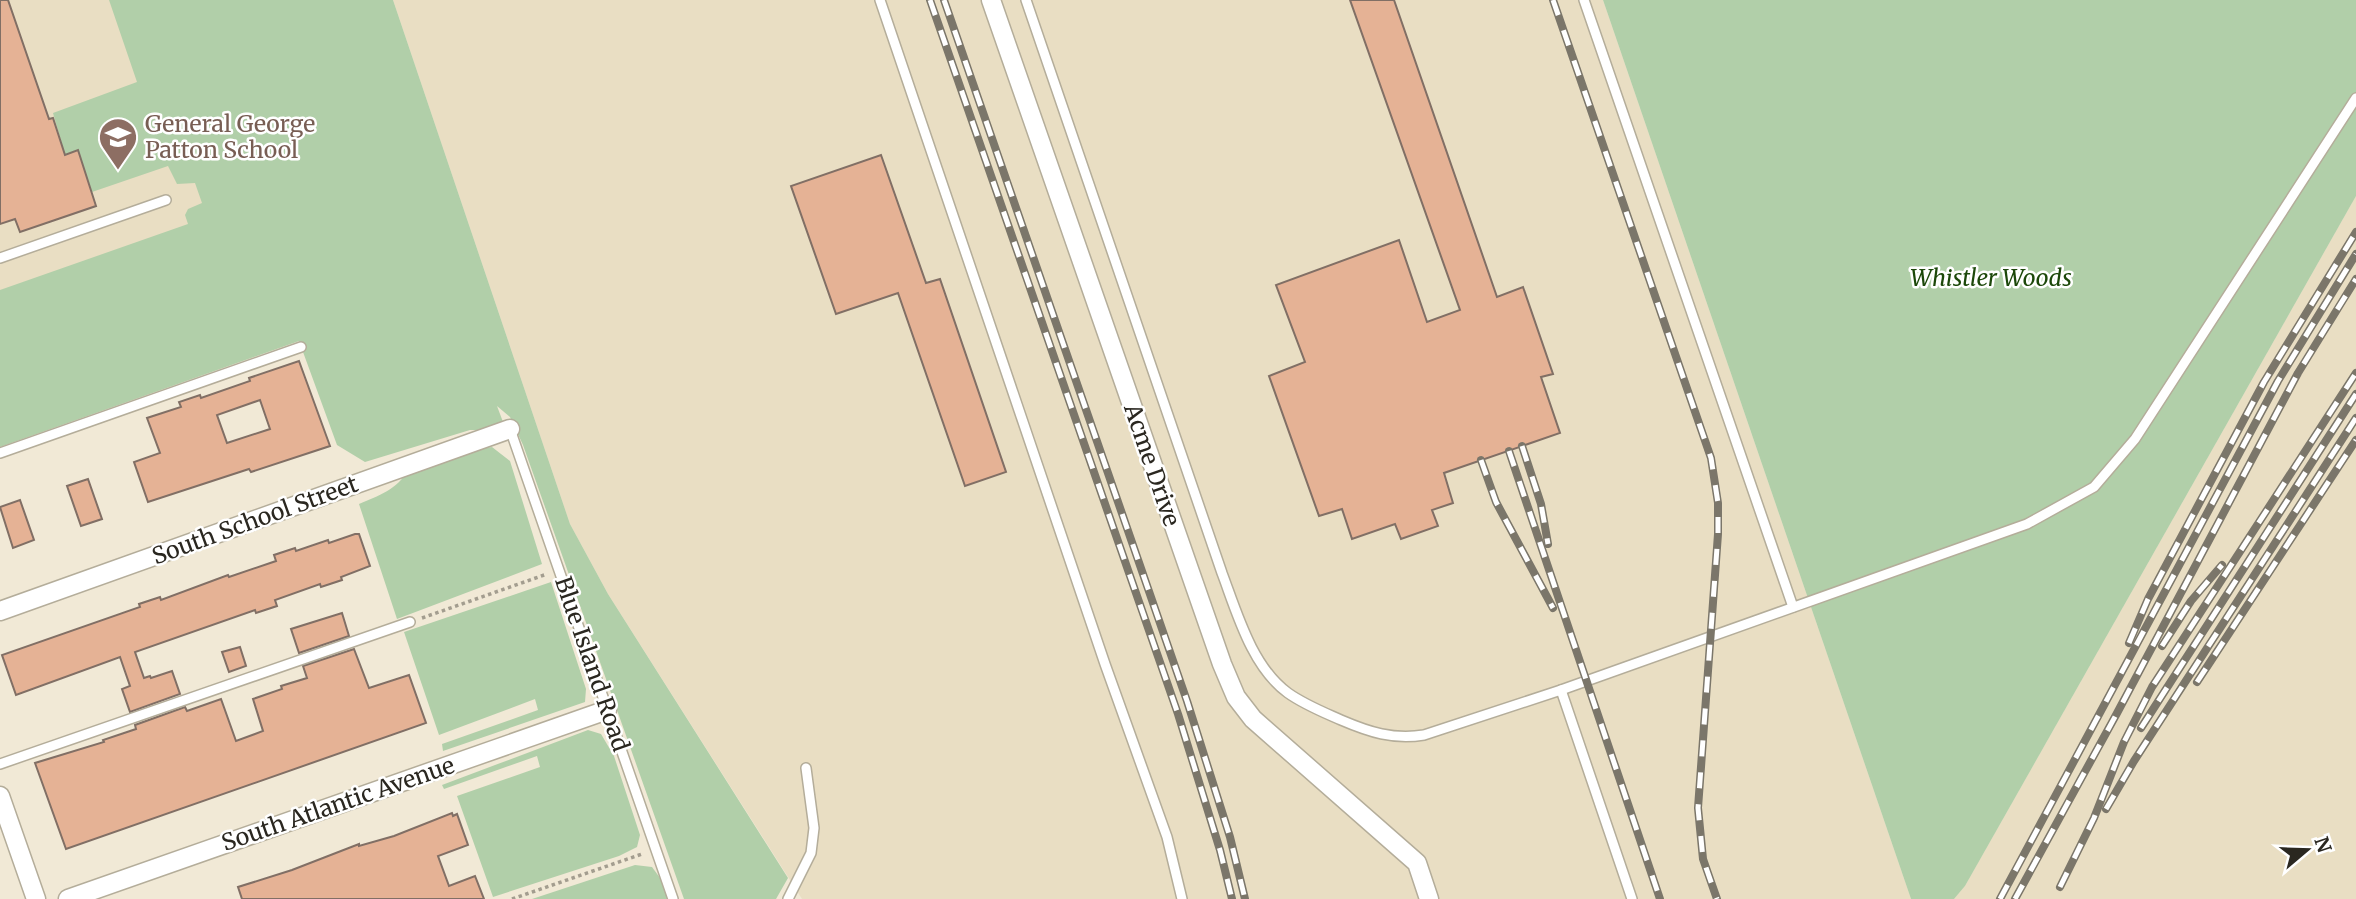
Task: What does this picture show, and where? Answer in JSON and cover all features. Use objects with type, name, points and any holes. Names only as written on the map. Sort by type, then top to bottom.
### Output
[{"type":"street","name":"Acme Drive","points":[[991,0],[1222,664],[1236,697],[1253,719],[1417,863],[1430,899]]},
{"type":"street","name":"South School Street","points":[[0,611],[510,429]]},
{"type":"street","name":"South Atlantic Avenue","points":[[68,899],[607,710]]},
{"type":"street","points":[[0,796],[36,899]]},
{"type":"lane","points":[[880,0],[1105,664],[1167,837],[1182,899]]},
{"type":"lane","points":[[1026,0],[1222,573],[1253,648],[1269,675],[1287,692],[1310,706],[1364,729],[1387,736],[1407,738],[1424,735],[1560,690],[2027,524],[2094,487],[2135,439],[2356,98]]},
{"type":"lane","points":[[1584,0],[1793,607]]},
{"type":"lane","points":[[0,258],[166,200]]},
{"type":"lane","points":[[0,453],[302,347]]},
{"type":"lane","name":"Blue Island Road","points":[[510,429],[673,899]]},
{"type":"lane","points":[[0,764],[411,622]]},
{"type":"lane","points":[[1560,690],[1632,899]]},
{"type":"lane","points":[[789,899],[811,853],[814,828],[806,768]]},
{"type":"path","points":[[411,622],[559,570]]},
{"type":"path","points":[[512,899],[656,850]]},
{"type":"shaded area","name":"General George Patton School","points":[[0,0],[177,0],[295,342],[0,443]]},
{"type":"shaded area","points":[[393,0],[1603,0],[1911,899],[802,899],[608,594],[570,524]]},
{"type":"shaded area","points":[[2356,196],[2356,899],[1954,899],[1965,886]]},
{"type":"green space","points":[[109,0],[393,0],[570,524],[608,594],[788,878],[776,899],[684,899],[523,445],[510,417],[497,406],[509,438],[496,430],[470,430],[365,462],[337,445],[299,341],[0,447],[0,290],[188,224],[185,215],[188,209],[202,203],[195,183],[177,184],[168,166],[92,192],[78,151],[65,155],[53,113],[137,82]]},
{"type":"green space","name":"Whistler Woods","points":[[1603,0],[2356,0],[2356,196],[1965,886],[1954,899],[1911,899]]},
{"type":"green space","points":[[492,447],[510,461],[542,564],[397,619],[359,504],[393,487],[408,470],[471,450]]},
{"type":"green space","points":[[551,582],[586,689],[585,702],[443,751],[442,744],[538,710],[535,699],[439,735],[404,632]]},
{"type":"green space","points":[[588,730],[601,734],[614,756],[640,835],[637,847],[619,856],[493,897],[457,796],[540,767],[537,756],[444,789],[442,785]]},
{"type":"green space","points":[[635,865],[652,867],[663,882],[667,899],[532,899]]},
{"type":"building","points":[[0,0],[8,0],[49,119],[53,118],[65,155],[78,150],[96,206],[20,232],[15,219],[0,224]]},
{"type":"building","points":[[1350,0],[1394,0],[1497,297],[1523,287],[1553,374],[1541,377],[1560,433],[1444,473],[1453,503],[1432,510],[1438,526],[1401,539],[1395,524],[1352,539],[1342,509],[1319,516],[1269,376],[1305,362],[1276,285],[1399,240],[1427,322],[1460,310]]},
{"type":"building","points":[[881,155],[926,283],[940,279],[1006,472],[965,486],[898,293],[836,314],[791,186]]},
{"type":"building","points":[[299,361],[330,446],[148,502],[134,462],[160,453],[147,418],[181,407],[179,402],[200,395],[201,398],[250,381],[249,378]],"holes":[[[260,400],[270,429],[227,443],[217,415]]]},
{"type":"building","points":[[88,479],[102,519],[81,526],[67,486]]},
{"type":"building","points":[[20,500],[34,540],[13,548],[0,507]]},
{"type":"building","points":[[359,534],[370,566],[341,577],[342,580],[321,587],[320,584],[275,600],[277,606],[256,613],[255,610],[135,652],[144,678],[172,671],[180,694],[130,712],[122,689],[130,686],[120,657],[16,695],[2,655],[140,607],[139,604],[160,597],[161,600],[228,575],[229,577],[276,561],[274,555],[328,540],[329,543]]},
{"type":"building","points":[[342,613],[349,636],[299,653],[291,629]]},
{"type":"building","points":[[240,647],[246,666],[229,672],[222,652]]},
{"type":"building","points":[[354,649],[369,688],[409,675],[426,723],[66,849],[35,763],[104,742],[103,740],[136,729],[135,725],[185,707],[187,711],[221,699],[236,741],[263,731],[253,699],[307,678],[303,666]]},
{"type":"building","points":[[452,813],[453,816],[457,814],[468,845],[438,856],[449,886],[475,876],[484,899],[242,899],[238,887],[359,844],[394,836]]},
{"type":"railway","points":[[930,0],[1178,714],[1220,850],[1232,899]]},
{"type":"railway","points":[[944,0],[1187,701],[1230,837],[1245,899]]},
{"type":"railway","points":[[1553,0],[1711,458],[1718,503],[1718,534],[1698,808],[1703,859],[1717,899]]},
{"type":"railway","points":[[2129,643],[2148,599],[2264,382],[2356,232]]},
{"type":"railway","points":[[2000,899],[2278,381],[2356,254]]},
{"type":"railway","points":[[2015,899],[2298,373],[2356,279]]},
{"type":"railway","points":[[2060,887],[2094,818],[2124,742],[2152,687],[2356,373]]},
{"type":"railway","points":[[2141,728],[2356,394]]},
{"type":"railway","points":[[2106,809],[2134,761],[2356,418]]},
{"type":"railway","points":[[2197,682],[2356,440]]},
{"type":"railway","points":[[1522,446],[1541,504],[1548,544]]},
{"type":"railway","points":[[1509,451],[1660,899]]},
{"type":"railway","points":[[1481,460],[1496,502],[1553,608]]},
{"type":"railway","points":[[2162,646],[2191,601],[2222,565]]},
{"type":"place","name":"General George Patton School","points":[[118,171]]}]
